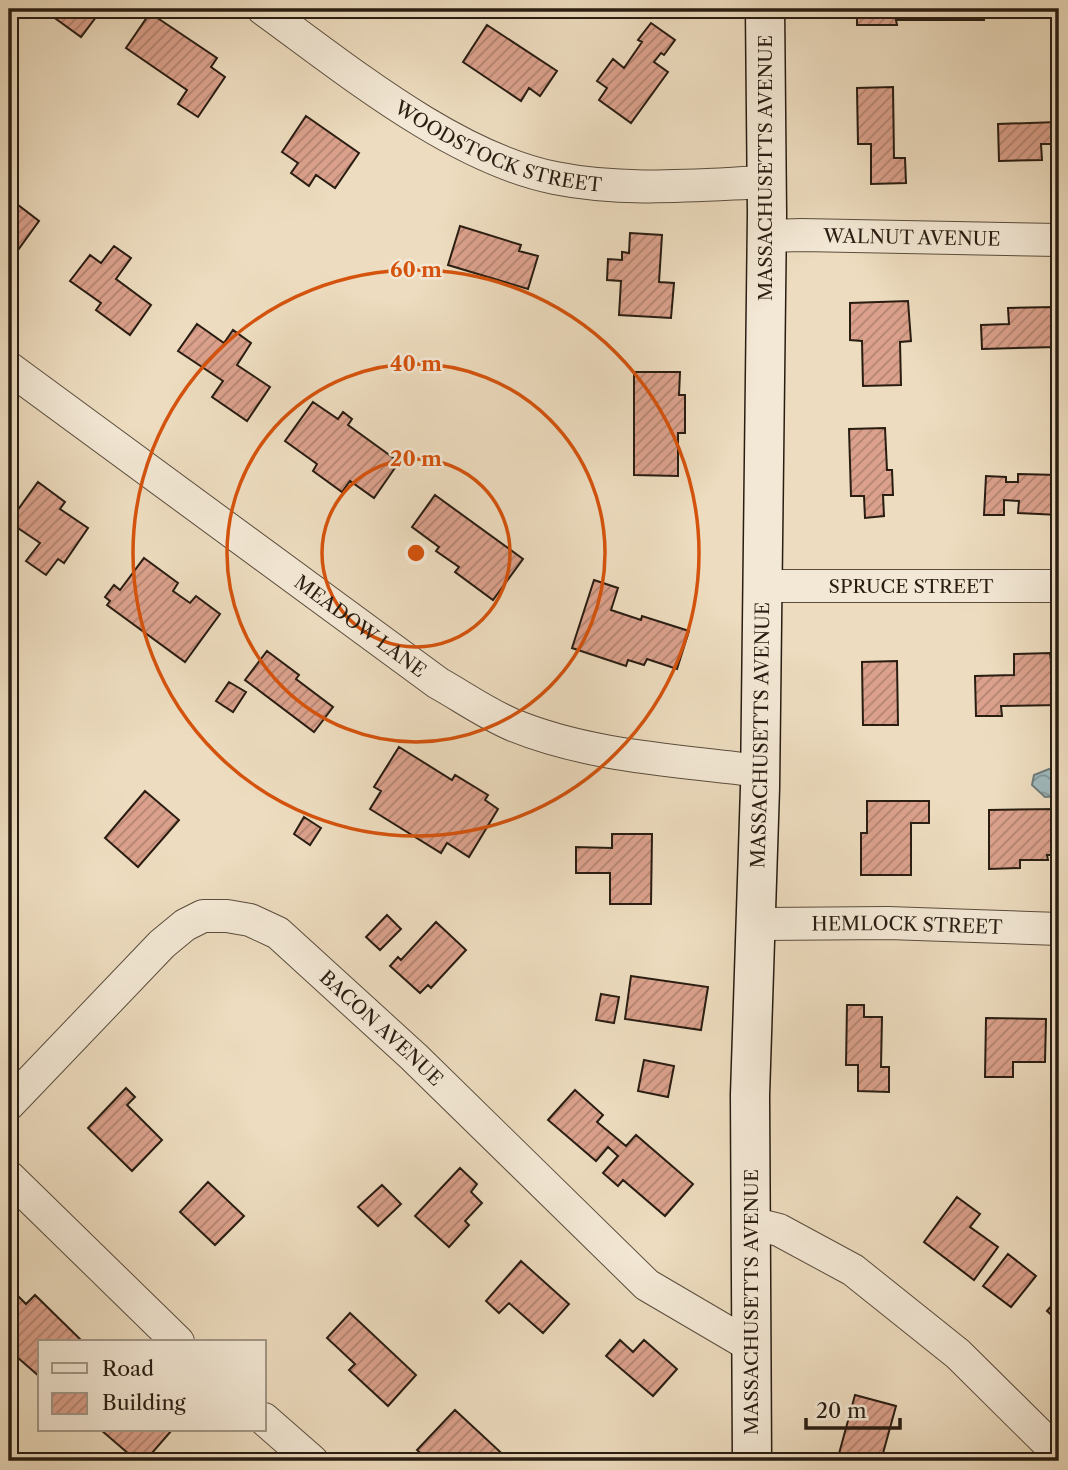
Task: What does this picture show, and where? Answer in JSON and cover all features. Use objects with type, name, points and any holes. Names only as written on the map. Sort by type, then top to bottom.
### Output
[{"type":"main road","name":"MASSACHUSETTS AVENUE","points":[[752,1461],[750,1095],[760,771],[767,236],[765,9]]},
{"type":"street","name":"WOODSTOCK STREET","points":[[263,9],[383,94],[441,131],[481,154],[517,168],[554,178],[596,184],[647,186],[766,182]]},
{"type":"street","name":"WALNUT AVENUE","points":[[767,236],[1059,240]]},
{"type":"street","name":"MEADOW LANE","points":[[9,369],[438,683],[513,725],[575,745],[625,755],[760,771]]},
{"type":"street","name":"SPRUCE STREET","points":[[762,586],[1059,586]]},
{"type":"street","name":"BACON AVENUE","points":[[9,1104],[162,944],[185,925],[203,916],[250,920],[278,933],[350,997],[647,1285],[751,1346]]},
{"type":"street","name":"HEMLOCK STREET","points":[[757,924],[888,923],[1059,929]]},
{"type":"street","points":[[9,1177],[176,1340]]},
{"type":"street","points":[[751,1223],[779,1230],[853,1270],[958,1354],[1059,1454]]},
{"type":"street","points":[[266,1421],[312,1461]]},
{"type":"water","points":[[1049,769],[1059,770],[1059,796],[1045,797],[1032,785],[1034,775]]},
{"type":"building","points":[[57,9],[102,9],[81,37],[52,16]]},
{"type":"building","points":[[857,9],[984,9],[984,20],[896,20],[897,25],[857,25]]},
{"type":"building","points":[[150,13],[217,58],[211,67],[225,77],[198,117],[178,104],[187,90],[126,48]]},
{"type":"building","points":[[651,23],[675,40],[664,55],[661,53],[654,62],[668,72],[631,123],[599,100],[607,88],[597,81],[613,59],[624,68],[642,42],[638,40]]},
{"type":"building","points":[[487,25],[557,71],[540,96],[529,88],[521,101],[463,62]]},
{"type":"building","points":[[893,87],[894,158],[905,158],[906,183],[871,184],[871,144],[858,144],[857,88]]},
{"type":"building","points":[[306,116],[359,153],[335,188],[316,175],[309,186],[291,173],[298,163],[282,152]]},
{"type":"building","points":[[1057,122],[1058,144],[1041,144],[1042,160],[999,161],[998,124]]},
{"type":"building","points":[[9,198],[39,221],[18,250],[9,243]]},
{"type":"building","points":[[460,226],[521,245],[519,251],[538,256],[528,289],[448,265]]},
{"type":"building","points":[[630,233],[662,235],[659,282],[674,283],[671,318],[619,315],[621,281],[607,280],[608,259],[622,260],[622,252],[629,253]]},
{"type":"building","points":[[114,246],[131,258],[116,279],[151,305],[130,335],[96,310],[101,303],[70,281],[90,255],[101,263]]},
{"type":"building","points":[[908,301],[911,341],[900,342],[901,385],[863,386],[862,341],[850,340],[850,303]]},
{"type":"building","points":[[1054,307],[1055,347],[982,349],[981,325],[1009,324],[1008,308]]},
{"type":"building","points":[[197,324],[224,343],[233,330],[251,343],[237,365],[270,387],[247,421],[212,397],[223,381],[178,351]]},
{"type":"building","points":[[634,372],[680,372],[679,395],[685,395],[685,433],[678,433],[678,476],[634,475]]},
{"type":"building","points":[[313,402],[338,419],[343,412],[352,419],[348,425],[399,462],[374,498],[350,481],[342,492],[313,471],[317,464],[285,441]]},
{"type":"building","points":[[885,428],[887,470],[892,470],[893,495],[883,495],[884,516],[865,518],[864,496],[851,496],[849,429]]},
{"type":"building","points":[[1018,474],[1059,475],[1059,515],[1018,513],[1019,501],[1004,500],[1004,515],[984,515],[986,476],[1006,477],[1006,482],[1018,482]]},
{"type":"building","points":[[38,482],[65,502],[60,509],[88,528],[64,563],[58,559],[46,575],[26,561],[40,543],[9,522]]},
{"type":"building","points":[[435,495],[523,559],[493,600],[455,572],[459,567],[436,551],[439,547],[412,527]]},
{"type":"building","points":[[144,558],[178,583],[173,591],[190,603],[196,596],[220,614],[185,662],[107,605],[110,601],[105,597],[114,585],[120,590]]},
{"type":"building","points":[[594,580],[618,588],[611,610],[641,620],[642,616],[689,631],[677,669],[647,659],[644,665],[628,660],[626,666],[572,648]]},
{"type":"building","points":[[267,651],[299,675],[296,679],[333,707],[314,732],[245,680]]},
{"type":"building","points":[[1050,653],[1051,661],[1059,661],[1059,705],[1001,706],[1002,716],[976,716],[975,676],[1014,675],[1014,654]]},
{"type":"building","points":[[897,661],[898,725],[863,725],[862,662]]},
{"type":"building","points":[[229,682],[246,692],[233,712],[216,701]]},
{"type":"building","points":[[399,747],[452,780],[455,775],[488,795],[485,800],[498,809],[469,857],[447,843],[441,853],[370,809],[381,791],[374,787]]},
{"type":"building","points":[[145,791],[179,820],[138,867],[105,838]]},
{"type":"building","points":[[867,801],[929,801],[929,823],[911,823],[911,875],[861,875],[861,833],[867,833]]},
{"type":"building","points":[[1059,809],[1059,855],[1047,855],[1048,860],[1020,860],[1020,868],[989,869],[989,810]]},
{"type":"building","points":[[304,817],[321,828],[310,845],[294,834]]},
{"type":"building","points":[[612,834],[652,834],[651,904],[610,904],[610,873],[576,873],[576,847],[612,848]]},
{"type":"building","points":[[387,915],[401,929],[380,950],[366,937]]},
{"type":"building","points":[[436,922],[466,950],[431,988],[428,985],[420,993],[390,966],[398,957],[401,960]]},
{"type":"building","points":[[631,976],[708,987],[701,1030],[625,1019]]},
{"type":"building","points":[[601,994],[619,997],[614,1023],[596,1020]]},
{"type":"building","points":[[847,1005],[864,1005],[864,1017],[882,1017],[881,1067],[889,1067],[889,1092],[858,1091],[858,1065],[846,1065]]},
{"type":"building","points":[[986,1018],[1046,1019],[1045,1062],[1013,1062],[1013,1077],[985,1077]]},
{"type":"building","points":[[644,1060],[674,1066],[668,1097],[638,1091]]},
{"type":"building","points":[[126,1088],[135,1097],[127,1105],[162,1140],[132,1171],[88,1128]]},
{"type":"building","points":[[575,1090],[603,1115],[597,1122],[626,1146],[636,1135],[693,1184],[665,1216],[623,1180],[618,1186],[603,1173],[618,1156],[608,1147],[596,1161],[548,1120]]},
{"type":"building","points":[[460,1168],[477,1184],[471,1192],[482,1203],[465,1221],[469,1225],[449,1247],[415,1216]]},
{"type":"building","points":[[208,1182],[244,1216],[215,1245],[180,1212]]},
{"type":"building","points":[[382,1185],[401,1204],[378,1226],[358,1207]]},
{"type":"building","points":[[957,1197],[980,1214],[970,1227],[998,1247],[974,1280],[924,1242]]},
{"type":"building","points":[[1008,1254],[1036,1276],[1011,1307],[983,1286]]},
{"type":"building","points":[[521,1261],[569,1304],[543,1333],[509,1303],[499,1313],[486,1301]]},
{"type":"building","points":[[9,1287],[26,1304],[35,1295],[81,1340],[38,1340],[38,1375],[9,1350]]},
{"type":"building","points":[[1059,1297],[1059,1322],[1047,1311]]},
{"type":"building","points":[[350,1313],[416,1375],[388,1406],[349,1370],[355,1364],[327,1338]]},
{"type":"building","points":[[620,1340],[633,1352],[644,1340],[677,1369],[653,1396],[606,1356]]},
{"type":"building","points":[[855,1395],[896,1406],[882,1457],[898,1461],[837,1461]]},
{"type":"building","points":[[455,1410],[510,1461],[429,1461],[417,1450]]},
{"type":"building","points":[[103,1432],[170,1432],[145,1461],[137,1461]]}]
